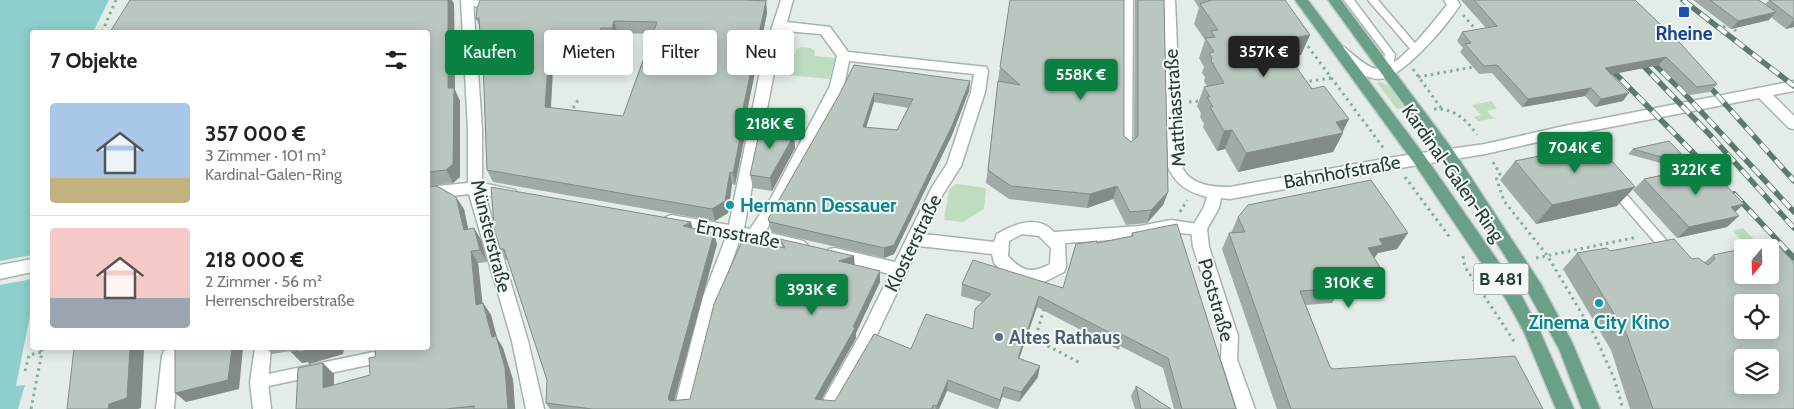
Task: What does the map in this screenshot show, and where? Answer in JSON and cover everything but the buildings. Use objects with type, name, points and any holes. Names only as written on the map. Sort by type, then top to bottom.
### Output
[{"type":"main road","name":"Kardinal-Galen-Ring","points":[[1301,0],[1418,159],[1513,296],[1531,329],[1566,409]]},
{"type":"main road","name":"Kardinal-Galen-Ring","points":[[1334,0],[1448,154],[1535,289],[1566,347],[1591,409]]},
{"type":"street","name":"Münsterstraße","points":[[467,0],[470,30]]},
{"type":"street","points":[[471,0],[490,5],[508,5]]},
{"type":"street","name":"Matthiasstraße","points":[[1169,0],[1175,167],[1177,175],[1184,182],[1215,193]]},
{"type":"street","points":[[1339,50],[1362,68],[1379,74],[1388,72],[1416,50],[1452,2]]},
{"type":"street","points":[[683,409],[711,297],[735,232],[782,5]]},
{"type":"street","points":[[754,236],[776,202],[838,86],[844,56],[825,30],[779,26]]},
{"type":"street","name":"Klosterstraße","points":[[827,409],[866,340],[898,269],[937,191],[954,166],[978,92],[980,70],[844,56]]},
{"type":"street","name":"Münsterstraße","points":[[472,75],[475,188],[520,341],[535,409]]},
{"type":"street","name":"Bahnhofstraße","points":[[1215,193],[1230,193],[1492,147],[1794,86]]},
{"type":"street","points":[[1762,93],[1794,124]]},
{"type":"street","points":[[430,193],[475,188],[523,196]]},
{"type":"street","points":[[1051,238],[1140,232],[1171,226],[1199,229],[1211,208],[1215,193]]},
{"type":"street","name":"Emsstraße","points":[[658,219],[735,232],[898,269]]},
{"type":"street","points":[[1020,228],[1043,230],[1059,246],[1058,267],[1040,277],[1015,274],[1000,258],[1000,249],[1002,238],[1020,228]]},
{"type":"street","name":"Poststraße","points":[[1199,229],[1201,247],[1230,336],[1229,360],[1246,409]]},
{"type":"street","points":[[913,239],[1000,249]]},
{"type":"street","points":[[0,272],[30,266]]},
{"type":"street","points":[[262,409],[259,382],[263,350]]},
{"type":"street","points":[[164,409],[170,352]]},
{"type":"lane","points":[[1349,0],[1390,54],[1388,72]]},
{"type":"lane","points":[[1373,0],[1416,50]]},
{"type":"lane","points":[[1127,150],[1128,3]]},
{"type":"lane","points":[[1564,131],[1596,168]]},
{"type":"lane","points":[[1609,182],[1677,260]]},
{"type":"lane","points":[[259,382],[372,358]]},
{"type":"path","points":[[103,30],[116,0]]},
{"type":"path","points":[[114,4],[120,0]]},
{"type":"path","points":[[1452,2],[1479,33],[1484,32]]},
{"type":"path","points":[[1723,28],[1730,26],[1736,31]]},
{"type":"path","points":[[1303,39],[1453,241]]},
{"type":"path","points":[[1472,66],[1418,77],[1441,108],[1460,114],[1476,133]]},
{"type":"path","points":[[1295,84],[1332,78]]},
{"type":"path","points":[[564,113],[571,112],[578,100]]},
{"type":"path","points":[[1173,100],[1193,102],[1208,100]]},
{"type":"path","points":[[1500,174],[1496,177],[1504,200],[1547,255],[1595,336],[1614,378],[1623,409]]},
{"type":"path","points":[[1171,226],[1196,187]]},
{"type":"path","points":[[1518,262],[1653,234]]},
{"type":"path","points":[[1458,248],[1463,255],[1466,266],[1520,350]]},
{"type":"path","points":[[1046,304],[1035,339],[1082,364]]},
{"type":"path","points":[[25,371],[29,355],[41,350]]},
{"type":"path","points":[[31,409],[41,350]]},
{"type":"green space","points":[[802,47],[811,48],[815,51],[814,56],[835,58],[830,79],[786,75],[794,75],[794,54],[796,49]]},
{"type":"green space","points":[[1381,82],[1390,87],[1404,108],[1397,109],[1377,83]]},
{"type":"green space","points":[[1491,101],[1497,108],[1487,111],[1492,117],[1497,118],[1478,121],[1474,117],[1481,115],[1472,105]]},
{"type":"green space","points":[[956,184],[986,188],[984,209],[963,222],[944,220],[949,190]]},
{"type":"green space","points":[[1743,228],[1753,239],[1740,239],[1733,231]]},
{"type":"water","points":[[0,0],[109,0],[94,30],[30,30],[30,315],[16,386],[25,385],[18,409],[0,409]]},
{"type":"pier","points":[[30,255],[30,279],[0,285],[0,261]]},
{"type":"railway","points":[[1683,0],[1794,86]]},
{"type":"railway","points":[[1646,56],[1682,91],[1794,212]]},
{"type":"railway","points":[[1636,58],[1711,136],[1794,228]]},
{"type":"railway","points":[[1606,64],[1716,176]]},
{"type":"railway","points":[[1702,78],[1794,181]]},
{"type":"railway","points":[[1734,194],[1794,258]]},
{"type":"place","name":"Rheine","points":[[1684,12]]},
{"type":"place","name":"Hermann Dessauer","points":[[730,205]]},
{"type":"place","name":"Zinema City Kino","points":[[1599,303]]},
{"type":"place","name":"Altes Rathaus","points":[[999,337]]}]
